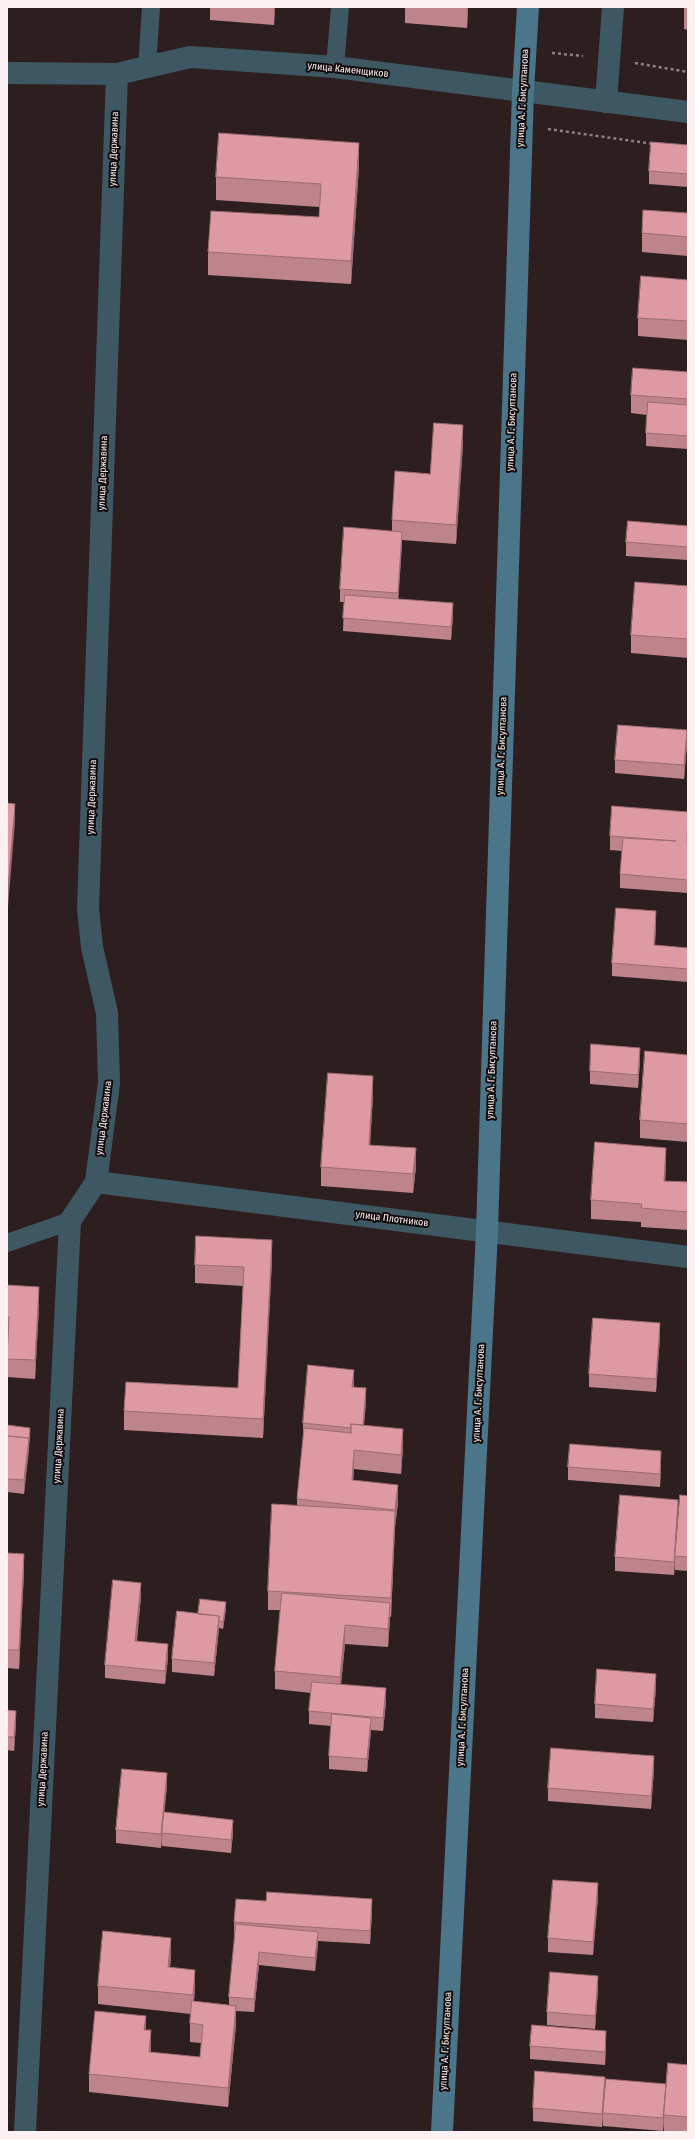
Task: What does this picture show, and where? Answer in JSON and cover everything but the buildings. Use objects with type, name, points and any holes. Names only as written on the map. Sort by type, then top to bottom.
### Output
[{"type":"street","name":"улица А. Г. Бисултанова","points":[[442,2132],[487,1231],[522,92],[528,7]]},
{"type":"street","points":[[606,102],[613,7]]},
{"type":"street","name":"улица Каменщиков","points":[[7,73],[117,74],[190,57],[335,67],[688,112]]},
{"type":"street","name":"улица Державина","points":[[25,2132],[70,1221],[96,1182],[109,1075],[107,1013],[92,947],[88,908],[117,74]]},
{"type":"street","name":"улица Плотников","points":[[96,1182],[688,1257]]},
{"type":"lane","points":[[146,68],[151,7]]},
{"type":"lane","points":[[335,67],[340,7]]},
{"type":"lane","points":[[7,1243],[70,1221]]},
{"type":"path","points":[[522,126],[569,131],[660,145]]}]
